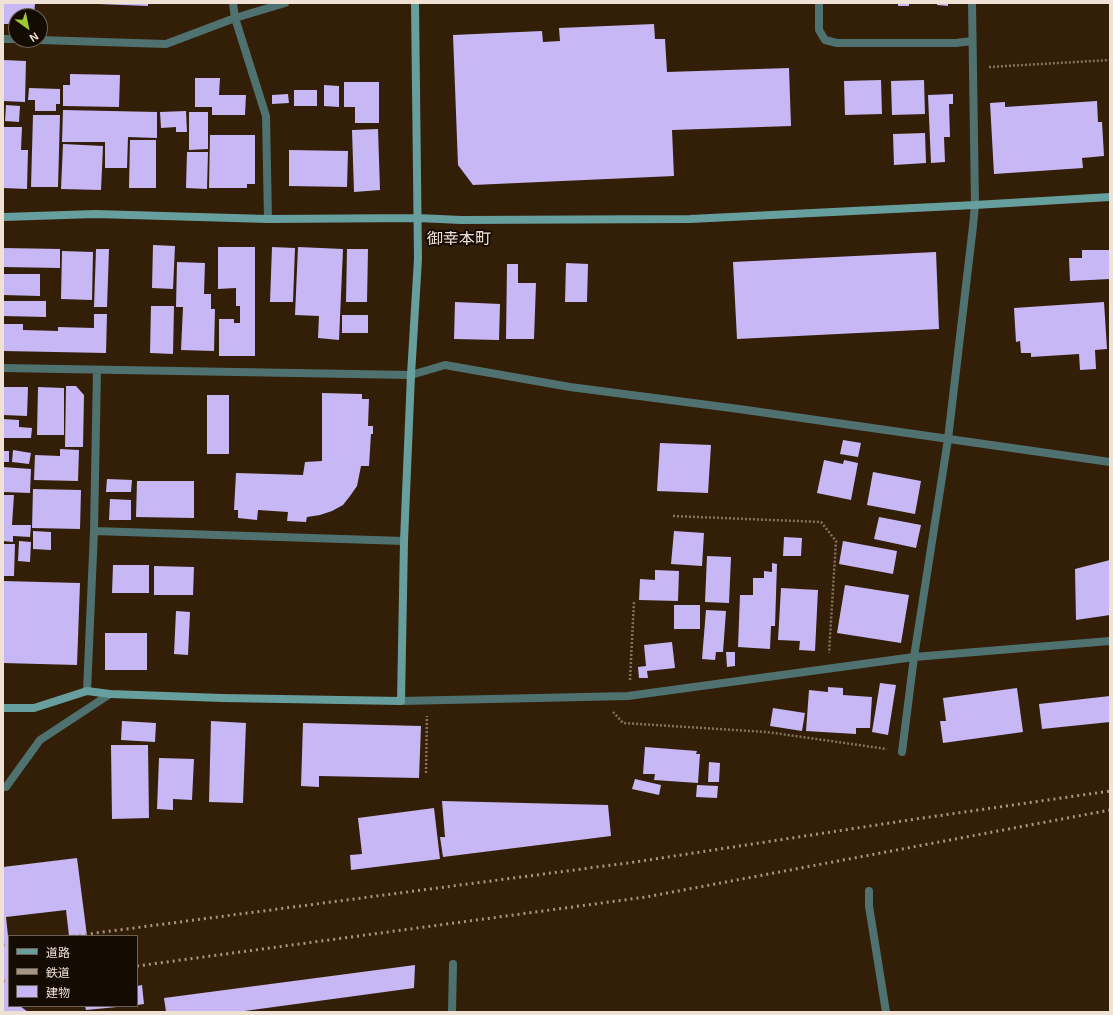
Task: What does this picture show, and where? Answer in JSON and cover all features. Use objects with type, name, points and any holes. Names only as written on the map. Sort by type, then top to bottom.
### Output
[{"type":"street","points":[[233,3],[235,18],[266,116],[268,219]]},
{"type":"street","points":[[48,40],[166,44],[235,18],[285,3]]},
{"type":"street","points":[[401,702],[404,541],[418,259],[415,3]]},
{"type":"street","points":[[819,3],[819,30],[825,40],[837,43],[948,43],[972,41]]},
{"type":"street","points":[[902,752],[914,657],[948,439],[975,205],[972,3]]},
{"type":"street","points":[[3,217],[95,214],[268,219],[690,219],[1110,197]]},
{"type":"street","points":[[3,368],[411,376],[445,365],[570,386],[1110,462]]},
{"type":"street","points":[[87,691],[94,531],[97,370]]},
{"type":"street","points":[[94,531],[404,541]]},
{"type":"street","points":[[3,708],[34,708],[87,691],[110,694],[401,702],[628,696],[914,657],[1110,641]]},
{"type":"street","points":[[3,787],[6,787],[40,740],[110,694]]},
{"type":"street","points":[[869,891],[869,906],[886,1012]]},
{"type":"street","points":[[452,1012],[454,964]]},
{"type":"path","points":[[973,68],[1110,60]]},
{"type":"path","points":[[673,516],[821,522],[836,541],[828,669]]},
{"type":"path","points":[[628,696],[634,601]]},
{"type":"path","points":[[597,697],[623,723],[767,732],[902,752]]},
{"type":"path","points":[[426,773],[427,701]]},
{"type":"building","points":[[3,3],[35,3],[35,8],[8,8],[8,24],[3,24]]},
{"type":"building","points":[[148,3],[148,6],[99,4]]},
{"type":"building","points":[[898,3],[909,3],[909,6],[898,6]]},
{"type":"building","points":[[937,3],[948,3],[948,6],[937,5]]},
{"type":"building","points":[[654,24],[655,39],[665,39],[667,72],[789,68],[791,126],[672,130],[674,176],[473,185],[458,165],[453,35],[542,31],[543,42],[560,41],[559,28]]},
{"type":"building","points":[[3,60],[26,61],[25,102],[3,101]]},
{"type":"building","points":[[70,74],[120,75],[119,107],[63,106],[63,85],[70,85]]},
{"type":"building","points":[[195,78],[220,78],[219,95],[246,95],[245,115],[212,115],[212,107],[195,107]]},
{"type":"building","points":[[881,80],[882,114],[845,115],[844,81]]},
{"type":"building","points":[[924,80],[925,114],[892,115],[891,81]]},
{"type":"building","points":[[344,82],[379,82],[379,123],[355,123],[355,107],[344,107]]},
{"type":"building","points":[[324,85],[339,86],[339,107],[324,106]]},
{"type":"building","points":[[29,88],[60,89],[60,104],[56,104],[56,111],[35,111],[35,100],[28,100]]},
{"type":"building","points":[[294,90],[317,90],[317,106],[294,106]]},
{"type":"building","points":[[288,94],[289,103],[272,104],[272,95]]},
{"type":"building","points":[[953,94],[953,104],[949,104],[950,137],[944,137],[945,162],[931,163],[928,95]]},
{"type":"building","points":[[1097,101],[1098,122],[1102,122],[1104,156],[1082,158],[1083,168],[994,174],[990,103],[1005,102],[1005,107]]},
{"type":"building","points":[[6,105],[20,106],[19,122],[5,121]]},
{"type":"building","points":[[63,110],[157,112],[157,138],[128,137],[127,168],[105,168],[105,142],[62,142]]},
{"type":"building","points":[[186,111],[187,132],[176,132],[176,127],[161,128],[160,112]]},
{"type":"building","points":[[189,112],[208,112],[208,149],[189,150]]},
{"type":"building","points":[[33,115],[60,115],[58,187],[31,187]]},
{"type":"building","points":[[3,127],[22,127],[21,150],[28,150],[27,189],[3,188]]},
{"type":"building","points":[[378,129],[380,190],[354,192],[352,130]]},
{"type":"building","points":[[925,133],[926,163],[894,165],[893,134]]},
{"type":"building","points":[[210,135],[255,135],[255,184],[247,184],[247,188],[209,188]]},
{"type":"building","points":[[130,140],[156,140],[156,188],[129,188]]},
{"type":"building","points":[[63,144],[103,146],[101,190],[61,189]]},
{"type":"building","points":[[289,150],[348,151],[347,187],[289,186]]},
{"type":"building","points":[[187,152],[208,152],[207,189],[186,188]]},
{"type":"building","points":[[153,245],[175,246],[173,289],[152,288]]},
{"type":"building","points":[[218,247],[255,247],[255,356],[219,356],[219,319],[234,319],[234,323],[240,323],[240,306],[236,306],[236,288],[218,289]]},
{"type":"building","points":[[272,247],[295,248],[293,302],[270,302]]},
{"type":"building","points":[[298,247],[343,249],[339,340],[318,338],[319,316],[295,315]]},
{"type":"building","points":[[3,248],[60,249],[60,268],[3,267]]},
{"type":"building","points":[[96,249],[109,249],[107,307],[94,307]]},
{"type":"building","points":[[347,249],[368,249],[367,302],[346,302]]},
{"type":"building","points":[[1082,250],[1110,250],[1110,279],[1070,281],[1069,258],[1082,258]]},
{"type":"building","points":[[62,251],[93,252],[92,300],[61,299]]},
{"type":"building","points":[[936,252],[939,329],[737,339],[733,262]]},
{"type":"building","points":[[177,262],[205,263],[204,294],[211,294],[211,309],[215,309],[214,351],[181,350],[183,307],[176,307]]},
{"type":"building","points":[[566,263],[588,264],[587,302],[565,302]]},
{"type":"building","points":[[507,264],[518,264],[518,283],[536,283],[534,339],[506,339]]},
{"type":"building","points":[[3,274],[40,274],[40,296],[3,295]]},
{"type":"building","points":[[3,301],[46,301],[46,317],[3,316]]},
{"type":"building","points":[[455,302],[500,304],[499,340],[454,339]]},
{"type":"building","points":[[1104,302],[1107,349],[1095,350],[1096,369],[1080,370],[1079,354],[1031,357],[1031,353],[1021,353],[1020,341],[1016,342],[1014,308]]},
{"type":"building","points":[[151,306],[174,306],[173,354],[150,353]]},
{"type":"building","points":[[94,314],[107,314],[106,353],[3,351],[3,324],[23,324],[23,330],[58,331],[58,327],[94,328]]},
{"type":"building","points":[[342,315],[368,315],[368,333],[342,333]]},
{"type":"building","points":[[66,386],[76,386],[84,395],[83,447],[65,447]]},
{"type":"building","points":[[3,387],[28,387],[27,416],[3,415]]},
{"type":"building","points":[[38,387],[64,388],[64,435],[37,435]]},
{"type":"building","points":[[322,393],[362,394],[362,399],[369,399],[368,426],[373,426],[373,434],[371,434],[369,466],[361,466],[357,486],[343,505],[320,515],[307,517],[306,522],[287,521],[288,512],[258,510],[257,520],[238,518],[238,510],[234,510],[236,473],[303,475],[305,462],[322,461]]},
{"type":"building","points":[[207,395],[229,395],[229,454],[207,454]]},
{"type":"building","points":[[3,419],[19,420],[19,427],[32,428],[31,438],[3,438]]},
{"type":"building","points":[[843,440],[861,443],[858,457],[840,454]]},
{"type":"building","points":[[660,443],[711,445],[708,493],[657,491]]},
{"type":"building","points":[[60,449],[79,450],[78,481],[34,480],[35,455],[60,456]]},
{"type":"building","points":[[13,450],[31,453],[29,464],[12,462]]},
{"type":"building","points":[[3,451],[9,451],[9,462],[3,462]]},
{"type":"building","points":[[824,460],[843,464],[844,460],[858,463],[851,500],[817,493]]},
{"type":"building","points":[[3,467],[31,469],[30,493],[3,492]]},
{"type":"building","points":[[873,472],[921,481],[915,514],[867,505]]},
{"type":"building","points":[[107,479],[132,480],[131,492],[106,492]]},
{"type":"building","points":[[137,481],[194,481],[194,518],[136,517]]},
{"type":"building","points":[[33,489],[81,490],[80,529],[32,528]]},
{"type":"building","points":[[3,495],[14,495],[12,525],[31,525],[30,537],[13,536],[13,542],[3,541]]},
{"type":"building","points":[[110,499],[131,500],[131,520],[109,520]]},
{"type":"building","points":[[879,517],[921,525],[916,548],[874,539]]},
{"type":"building","points":[[33,531],[51,532],[51,550],[33,549]]},
{"type":"building","points":[[674,531],[704,533],[702,566],[671,564]]},
{"type":"building","points":[[784,537],[802,538],[801,556],[783,556]]},
{"type":"building","points":[[19,541],[31,542],[30,562],[18,561]]},
{"type":"building","points":[[843,541],[897,551],[893,574],[839,564]]},
{"type":"building","points":[[3,544],[15,544],[14,576],[3,576]]},
{"type":"building","points":[[707,556],[731,557],[729,603],[705,602]]},
{"type":"building","points":[[1110,560],[1110,615],[1076,620],[1075,569]]},
{"type":"building","points":[[772,563],[777,564],[775,626],[771,626],[770,649],[738,647],[740,595],[753,595],[753,578],[764,578],[764,571],[772,572]]},
{"type":"building","points":[[113,565],[149,565],[149,593],[112,593]]},
{"type":"building","points":[[154,566],[194,567],[193,595],[154,595]]},
{"type":"building","points":[[655,570],[679,571],[678,601],[639,600],[640,579],[655,580]]},
{"type":"building","points":[[3,581],[80,583],[77,665],[3,663]]},
{"type":"building","points":[[845,585],[909,595],[901,643],[837,633]]},
{"type":"building","points":[[781,588],[818,590],[815,651],[799,650],[800,641],[778,640]]},
{"type":"building","points":[[674,605],[700,605],[700,629],[674,629]]},
{"type":"building","points":[[706,610],[726,611],[723,652],[716,652],[715,660],[702,659]]},
{"type":"building","points":[[176,611],[190,612],[188,655],[174,654]]},
{"type":"building","points":[[105,633],[147,633],[147,670],[105,670]]},
{"type":"building","points":[[672,642],[675,668],[647,671],[648,678],[639,678],[638,667],[646,666],[644,645]]},
{"type":"building","points":[[726,652],[735,652],[735,666],[727,667]]},
{"type":"building","points":[[880,683],[896,685],[888,735],[872,732]]},
{"type":"building","points":[[828,687],[843,688],[843,695],[872,697],[870,728],[856,728],[856,734],[806,731],[809,690],[828,692]]},
{"type":"building","points":[[1017,688],[1023,732],[943,743],[940,721],[946,721],[943,698]]},
{"type":"building","points":[[1110,696],[1110,722],[1042,729],[1039,704]]},
{"type":"building","points":[[773,708],[805,713],[802,731],[770,726]]},
{"type":"building","points":[[122,721],[156,723],[155,742],[121,740]]},
{"type":"building","points":[[211,721],[246,723],[243,803],[209,802]]},
{"type":"building","points":[[303,723],[421,726],[419,778],[319,776],[319,787],[301,786]]},
{"type":"building","points":[[111,745],[148,745],[149,818],[112,819]]},
{"type":"building","points":[[645,747],[697,751],[696,754],[700,754],[698,783],[654,780],[655,774],[643,774]]},
{"type":"building","points":[[159,758],[194,759],[192,800],[173,799],[173,810],[157,809]]},
{"type":"building","points":[[709,762],[720,763],[719,782],[708,782]]},
{"type":"building","points":[[635,779],[661,785],[659,795],[632,789]]},
{"type":"building","points":[[697,785],[718,786],[717,798],[696,797]]},
{"type":"building","points":[[442,801],[608,805],[611,836],[443,857],[440,837],[445,837]]},
{"type":"building","points":[[434,808],[440,859],[351,870],[350,855],[362,854],[358,818]]},
{"type":"building","points":[[77,858],[87,935],[69,935],[66,910],[6,917],[8,936],[8,1007],[21,1007],[28,1012],[3,1012],[3,867]]},
{"type":"building","points":[[415,965],[414,988],[237,1012],[166,1012],[164,998]]},
{"type":"building","points":[[142,985],[144,1004],[138,1005],[138,986]]},
{"type":"building","points":[[85,1007],[117,1007],[86,1010]]},
{"type":"railway","points":[[81,935],[635,862],[1110,791]]},
{"type":"railway","points":[[138,966],[646,897],[1110,810]]},
{"type":"railway","points":[[3,945],[8,944]]},
{"type":"railway","points":[[3,981],[8,981]]},
{"type":"district","name":"御幸本町","points":[[459,240]]}]
